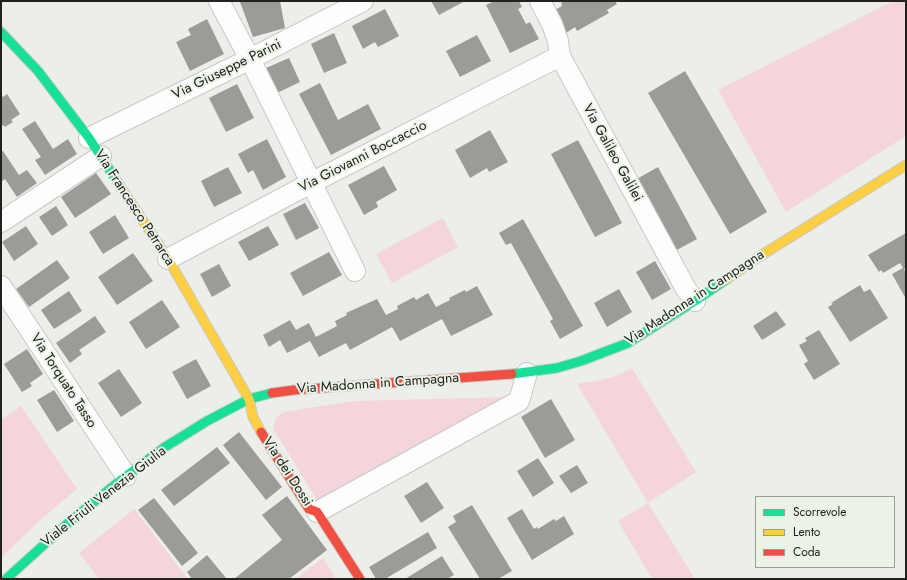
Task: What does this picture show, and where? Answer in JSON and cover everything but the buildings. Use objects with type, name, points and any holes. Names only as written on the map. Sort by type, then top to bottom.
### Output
[{"type":"street","points":[[219,1],[250,59],[356,271]]},
{"type":"street","name":"Via Giuseppe Parini","points":[[89,138],[250,59],[363,1]]},
{"type":"street","name":"Via Galileo Galilei","points":[[540,1],[552,24],[558,41],[560,56],[686,289],[695,301]]},
{"type":"street","name":"Via Francesco Petrarca","points":[[1,32],[38,71],[89,138],[168,259],[249,398]]},
{"type":"street","name":"Via Giovanni Boccaccio","points":[[168,259],[311,183],[560,56]]},
{"type":"street","points":[[1,222],[101,156]]},
{"type":"street","name":"Via Madonna in Campagna","points":[[249,398],[301,389],[526,373],[571,364],[611,350],[628,343],[695,301],[757,258],[886,176],[906,165]]},
{"type":"street","name":"Via Torquato Tasso","points":[[1,286],[126,476]]},
{"type":"street","points":[[317,512],[519,401],[526,373]]},
{"type":"street","name":"Viale Friuli Venezia Giulia","points":[[6,579],[68,523],[126,476],[165,447],[207,421],[249,398]]},
{"type":"street","name":"Via dei Dossi","points":[[249,398],[254,417],[262,434],[309,509],[317,512],[360,579]]},
{"type":"shaded area","points":[[893,1],[906,1],[906,136],[786,212],[718,90]]},
{"type":"shaded area","points":[[443,218],[458,247],[392,283],[376,254]]},
{"type":"shaded area","points":[[632,368],[696,472],[648,503],[577,384],[616,376]]},
{"type":"shaded area","points":[[511,397],[318,502],[274,430],[274,423],[277,417],[284,412],[354,401]]},
{"type":"shaded area","points":[[21,406],[77,489],[40,520],[1,558],[1,419]]},
{"type":"shaded area","points":[[648,503],[695,579],[652,579],[618,521]]},
{"type":"shaded area","points":[[134,509],[188,579],[99,579],[79,553]]},
{"type":"shaded area","points":[[323,558],[336,579],[295,579]]},
{"type":"traffic: fast","points":[[1,32],[38,71],[89,138],[120,186]]},
{"type":"traffic: fast","points":[[512,374],[557,368],[581,361],[628,343],[727,279]]},
{"type":"traffic: fast","points":[[6,579],[68,523],[126,476],[165,447],[207,421],[249,399],[272,393]]},
{"type":"traffic: slow","points":[[727,279],[757,258],[906,165]]},
{"type":"traffic: slow","points":[[120,186],[168,259],[249,399],[253,417],[261,432]]},
{"type":"traffic: jam","points":[[272,393],[294,390],[512,374]]},
{"type":"traffic: jam","points":[[261,432],[309,509],[317,512],[360,579]]}]
